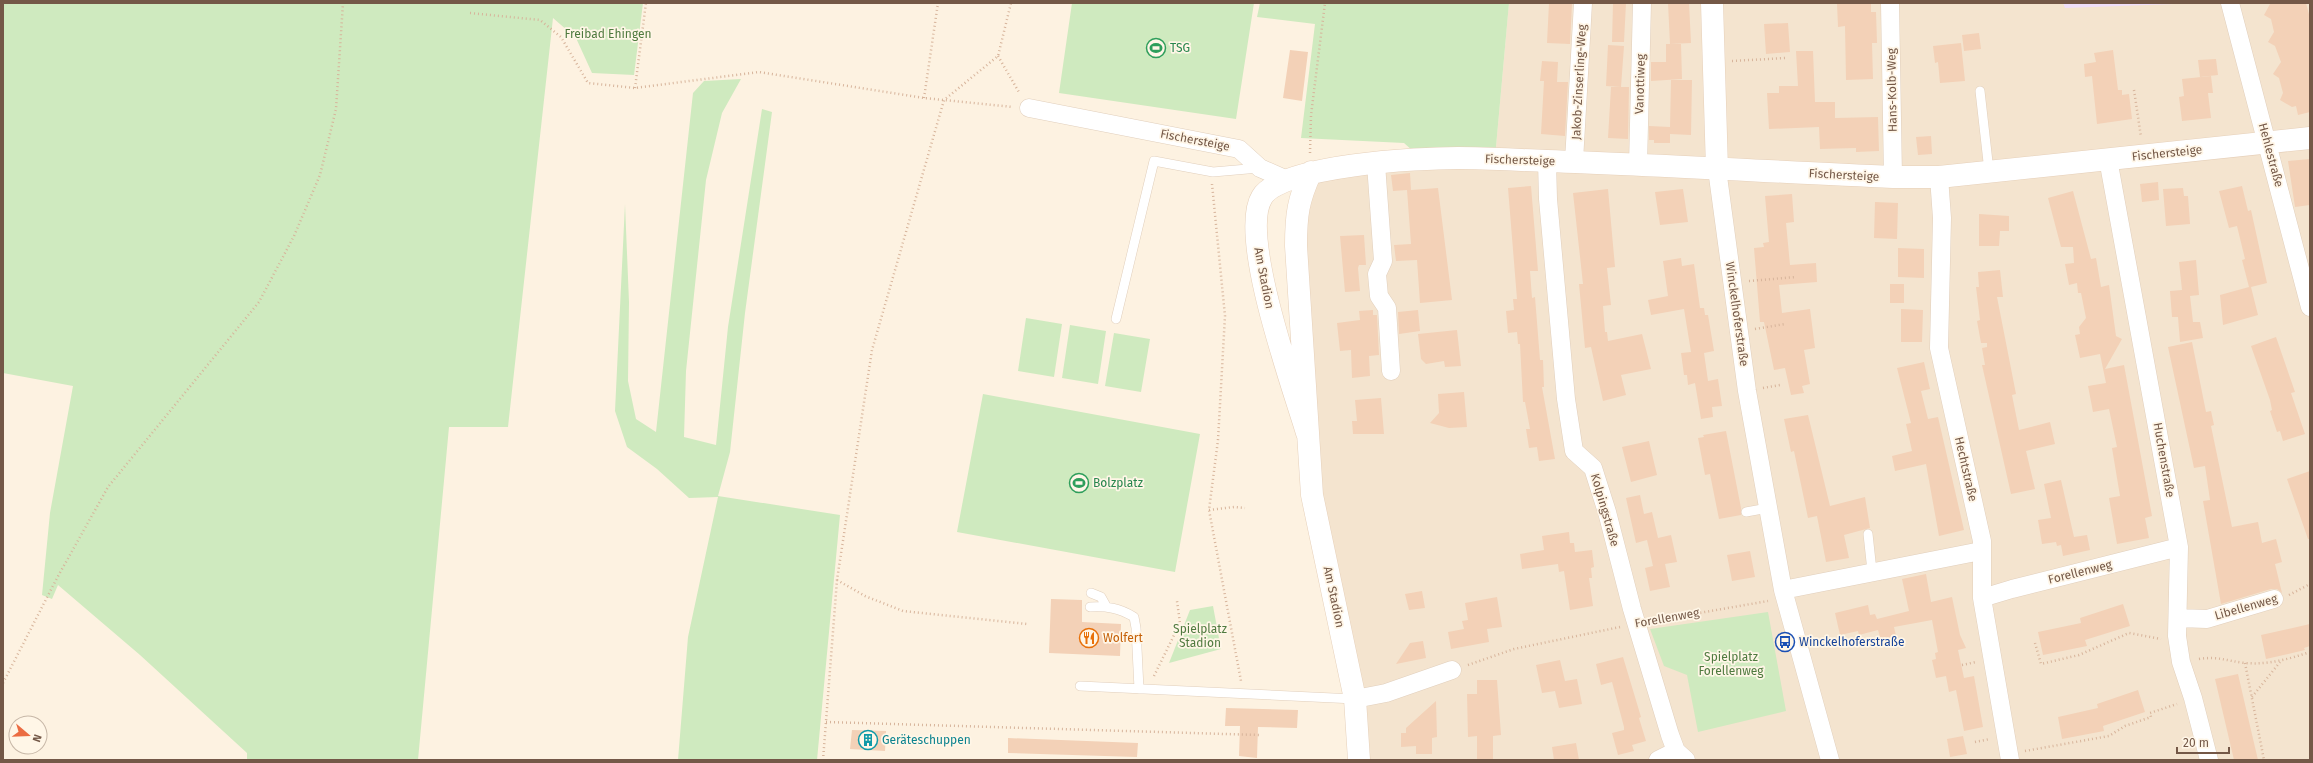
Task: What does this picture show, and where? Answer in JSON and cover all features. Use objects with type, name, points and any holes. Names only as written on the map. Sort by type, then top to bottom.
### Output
[{"type":"street","name":"Jakob-Zinserling-Weg","points":[[1574,162],[1583,3]]},
{"type":"street","name":"Vanottiweg","points":[[1638,165],[1642,3]]},
{"type":"street","name":"Winckelhoferstraße","points":[[1712,3],[1717,169],[1747,391],[1783,590],[1830,760]]},
{"type":"street","name":"Hans-Kolb-Weg","points":[[1890,3],[1893,178]]},
{"type":"street","name":"Hehlestraße","points":[[2230,3],[2310,307]]},
{"type":"street","name":"Fischersteige","points":[[1029,108],[1239,149],[1260,168],[1285,179],[1310,172],[1376,164],[1456,158],[1574,162],[1893,178],[1939,177],[2310,138]]},
{"type":"street","name":"Huchenstraße","points":[[2108,159],[2179,547],[2177,636],[2181,662],[2193,698],[2209,760]]},
{"type":"street","name":"Kolpingstraße","points":[[1547,161],[1548,199],[1563,368],[1574,451],[1593,468],[1607,512],[1637,623],[1681,756]]},
{"type":"street","points":[[1376,164],[1383,261],[1377,274],[1380,296],[1387,308],[1391,371]]},
{"type":"street","name":"Am Stadion","points":[[1310,172],[1300,195],[1296,217],[1296,269],[1312,495],[1355,699],[1359,760]]},
{"type":"street","name":"Hechtstraße","points":[[1939,177],[1942,218],[1939,348],[1980,533],[1982,598],[2010,757]]},
{"type":"street","name":"Am Stadion","points":[[1285,179],[1269,187],[1261,198],[1257,212],[1256,235],[1274,325],[1307,433]]},
{"type":"street","name":"Forellenweg","points":[[1982,598],[2012,588],[2179,547]]},
{"type":"street","points":[[1783,590],[1872,571],[1981,551]]},
{"type":"street","name":"Libellenweg","points":[[2178,618],[2207,618],[2274,599]]},
{"type":"street","points":[[1355,699],[1386,693],[1452,670]]},
{"type":"street","points":[[1658,760],[1681,756]]},
{"type":"lane","points":[[1980,91],[1989,171]]},
{"type":"lane","points":[[1116,319],[1154,161],[1214,172],[1260,168]]},
{"type":"lane","points":[[1746,512],[1768,508]]},
{"type":"lane","points":[[1868,534],[1872,571]]},
{"type":"lane","points":[[1091,593],[1101,597],[1106,606]]},
{"type":"lane","points":[[1090,606],[1106,606],[1123,611],[1134,617],[1144,689]]},
{"type":"lane","points":[[1080,686],[1355,699]]},
{"type":"path","points":[[3,683],[57,578],[108,487],[259,302],[294,236],[320,175],[336,109],[343,3]]},
{"type":"path","points":[[635,88],[646,3]]},
{"type":"path","points":[[924,98],[938,3]]},
{"type":"path","points":[[824,760],[837,580],[872,350],[944,100],[998,56],[1011,3]]},
{"type":"path","points":[[1310,172],[1311,115],[1325,3]]},
{"type":"path","points":[[470,13],[540,20],[561,37],[588,83],[635,88],[759,72],[924,98],[1029,108]]},
{"type":"path","points":[[998,56],[1029,108]]},
{"type":"path","points":[[1714,62],[1786,58]]},
{"type":"path","points":[[2134,90],[2143,156]]},
{"type":"path","points":[[1214,172],[1212,182],[1225,316],[1218,440],[1210,510],[1243,694]]},
{"type":"path","points":[[1732,282],[1796,277]]},
{"type":"path","points":[[1739,331],[1785,324]]},
{"type":"path","points":[[1210,510],[1234,507],[1245,508]]},
{"type":"path","points":[[837,580],[865,596],[903,611],[1027,624]]},
{"type":"path","name":"Libellenweg","points":[[2274,599],[2290,594],[2310,584]]},
{"type":"path","name":"Forellenweg","points":[[1452,670],[1514,649],[1637,623],[1773,600],[1783,590]]},
{"type":"path","points":[[1144,689],[1180,623],[1177,601]]},
{"type":"path","points":[[2035,644],[2041,664],[2079,655],[2129,633],[2164,639],[2177,636]]},
{"type":"path","points":[[2181,662],[2214,657],[2245,662],[2280,662],[2310,652]]},
{"type":"path","points":[[2245,662],[2264,760]]},
{"type":"path","points":[[2252,697],[2280,662]]},
{"type":"path","points":[[2010,757],[2110,736],[2125,726],[2151,718],[2150,713],[2193,698]]},
{"type":"path","points":[[826,722],[1259,735]]},
{"type":"shaded area","points":[[1509,3],[2310,3],[2310,760],[1356,760],[1312,495],[1296,269],[1311,172],[1495,158]]},
{"type":"shaded area","points":[[2063,3],[2202,3],[2065,8]]},
{"type":"green space","name":"Freibad Ehingen","points":[[3,3],[643,3],[634,75],[592,73],[576,38],[553,18],[508,427],[449,427],[418,760],[247,760],[247,753],[140,655],[58,585],[52,599],[42,595],[50,513],[73,386],[3,373]]},
{"type":"green space","name":"TSG","points":[[1072,3],[1254,3],[1236,119],[1059,93]]},
{"type":"green space","points":[[1260,3],[1509,3],[1495,158],[1423,160],[1404,143],[1301,138],[1315,24],[1257,17]]},
{"type":"green space","points":[[741,79],[722,113],[706,180],[686,371],[684,437],[716,445],[728,327],[762,109],[772,112],[745,313],[730,452],[718,496],[840,515],[817,760],[678,760],[688,637],[718,497],[689,498],[657,469],[627,447],[615,411],[625,204],[629,302],[628,381],[636,419],[656,432],[693,93],[704,81]]},
{"type":"green space","points":[[1026,318],[1062,324],[1054,377],[1018,371]]},
{"type":"green space","points":[[1070,325],[1106,331],[1098,384],[1062,378]]},
{"type":"green space","points":[[1114,333],[1150,339],[1141,392],[1105,386]]},
{"type":"green space","name":"Bolzplatz","points":[[983,394],[1200,434],[1175,572],[957,532]]},
{"type":"green space","name":"Spielplatz Stadion","points":[[1213,606],[1221,649],[1169,663],[1190,610]]},
{"type":"green space","name":"Spielplatz Forellenweg","points":[[1768,612],[1786,711],[1698,732],[1687,675],[1664,666],[1650,629]]},
{"type":"building","points":[[1549,3],[1572,3],[1570,44],[1547,43]]},
{"type":"building","points":[[1613,3],[1626,3],[1624,42],[1612,42]]},
{"type":"building","points":[[1668,3],[1689,3],[1691,43],[1670,44]]},
{"type":"building","points":[[1837,3],[1871,3],[1871,12],[1876,12],[1877,43],[1872,43],[1873,79],[1846,80],[1845,26],[1838,27]]},
{"type":"building","points":[[2306,3],[2310,18],[2310,112],[2298,115],[2296,106],[2292,107],[2280,100],[2283,93],[2279,78],[2273,74],[2281,62],[2275,46],[2268,42],[2274,32],[2271,19],[2264,15],[2270,4]]},
{"type":"building","points":[[1788,23],[1790,52],[1766,54],[1764,24]]},
{"type":"building","points":[[1979,33],[1981,49],[1964,51],[1962,35]]},
{"type":"building","points":[[1961,43],[1965,81],[1940,83],[1938,62],[1935,63],[1933,46]]},
{"type":"building","points":[[1666,44],[1681,44],[1682,79],[1651,81],[1651,62],[1666,62]]},
{"type":"building","points":[[1608,45],[1624,46],[1621,87],[1606,86]]},
{"type":"building","points":[[1290,50],[1308,52],[1302,101],[1283,98]]},
{"type":"building","points":[[2113,50],[2118,90],[2122,90],[2122,95],[2129,94],[2132,119],[2097,124],[2092,76],[2085,77],[2084,64],[2096,62],[2094,53]]},
{"type":"building","points":[[1796,51],[1813,51],[1815,102],[1835,102],[1835,118],[1878,117],[1879,151],[1856,152],[1856,148],[1820,149],[1819,127],[1769,129],[1767,93],[1779,93],[1779,86],[1798,86]]},
{"type":"building","points":[[2216,59],[2218,75],[2200,77],[2198,60]]},
{"type":"building","points":[[1542,61],[1558,62],[1557,82],[1568,82],[1565,136],[1541,134],[1544,81],[1540,81]]},
{"type":"building","points":[[2211,76],[2213,93],[2208,93],[2211,118],[2182,121],[2179,97],[2184,96],[2182,79]]},
{"type":"building","points":[[1671,80],[1692,80],[1691,135],[1670,134],[1670,143],[1654,143],[1654,140],[1649,140],[1649,126],[1670,127]]},
{"type":"building","points":[[1611,87],[1629,87],[1628,139],[1608,138]]},
{"type":"building","points":[[1931,136],[1932,154],[1918,155],[1916,137]]},
{"type":"building","points":[[2310,159],[2310,205],[2295,207],[2288,161]]},
{"type":"building","points":[[1410,173],[1411,190],[1438,188],[1452,300],[1420,303],[1417,260],[1396,261],[1394,245],[1411,244],[1407,190],[1393,191],[1391,175]]},
{"type":"building","points":[[2158,182],[2159,200],[2142,202],[2140,184]]},
{"type":"building","points":[[1531,186],[1538,271],[1530,271],[1532,298],[1535,297],[1540,360],[1543,360],[1544,387],[1542,387],[1555,459],[1539,461],[1537,447],[1529,448],[1526,429],[1530,429],[1525,402],[1523,402],[1520,344],[1518,344],[1517,332],[1508,333],[1506,311],[1514,310],[1513,299],[1517,299],[1508,188]]},
{"type":"building","points":[[2242,186],[2248,211],[2251,210],[2267,283],[2251,287],[2258,315],[2223,325],[2220,295],[2249,287],[2242,260],[2245,259],[2237,226],[2229,228],[2219,191]]},
{"type":"building","points":[[2183,188],[2184,196],[2188,196],[2190,224],[2166,226],[2163,189]]},
{"type":"building","points":[[1608,189],[1615,267],[1607,268],[1611,305],[1603,306],[1605,332],[1607,332],[1608,341],[1642,334],[1651,369],[1621,375],[1626,395],[1603,401],[1591,347],[1585,348],[1579,284],[1583,284],[1573,193]]},
{"type":"building","points":[[1683,189],[1688,222],[1660,225],[1655,192]]},
{"type":"building","points":[[2073,191],[2091,259],[2096,258],[2101,287],[2109,285],[2116,336],[2122,339],[2105,369],[2124,365],[2152,516],[2145,518],[2149,538],[2117,544],[2109,498],[2120,496],[2112,448],[2117,447],[2109,409],[2093,412],[2088,386],[2106,383],[2100,354],[2080,358],[2075,335],[2080,334],[2079,327],[2086,318],[2081,293],[2078,293],[2077,283],[2069,285],[2065,264],[2074,263],[2073,247],[2061,247],[2048,198]]},
{"type":"building","points":[[1792,194],[1794,222],[1786,223],[1790,265],[1816,263],[1817,282],[1779,285],[1782,313],[1810,309],[1815,348],[1804,350],[1810,384],[1802,386],[1804,393],[1791,395],[1785,368],[1774,370],[1764,322],[1760,322],[1754,248],[1764,247],[1763,243],[1769,242],[1765,196]]},
{"type":"building","points":[[1875,202],[1898,203],[1897,239],[1874,238]]},
{"type":"building","points":[[1979,214],[2009,216],[2009,231],[2000,231],[1999,246],[1979,246]]},
{"type":"building","points":[[1364,235],[1366,265],[1359,265],[1358,268],[1360,291],[1345,292],[1340,236]]},
{"type":"building","points":[[1898,248],[1924,249],[1924,278],[1898,277]]},
{"type":"building","points":[[1681,258],[1682,266],[1694,264],[1700,308],[1704,308],[1705,315],[1708,315],[1714,351],[1704,353],[1708,381],[1718,379],[1722,406],[1712,407],[1713,417],[1701,419],[1695,383],[1688,385],[1687,375],[1684,375],[1681,353],[1691,352],[1684,309],[1651,315],[1648,300],[1668,296],[1663,261]]},
{"type":"building","points":[[2196,260],[2199,295],[2190,296],[2193,322],[2200,322],[2203,338],[2180,342],[2178,317],[2172,317],[2170,291],[2182,290],[2179,262]]},
{"type":"building","points":[[2000,270],[2003,297],[1997,297],[2016,394],[2012,395],[2019,430],[2050,422],[2055,444],[2026,451],[2035,489],[2011,494],[1982,365],[1985,365],[1982,348],[1987,347],[1987,343],[1981,343],[1977,321],[1980,320],[1976,287],[1979,287],[1978,272]]},
{"type":"building","points":[[1890,284],[1904,284],[1904,303],[1890,303]]},
{"type":"building","points":[[1901,309],[1923,310],[1922,342],[1901,342]]},
{"type":"building","points":[[1373,310],[1373,315],[1377,315],[1379,355],[1369,356],[1370,376],[1352,378],[1351,350],[1340,351],[1337,323],[1360,320],[1359,311]]},
{"type":"building","points":[[1418,310],[1420,331],[1399,334],[1398,312]]},
{"type":"building","points":[[1457,330],[1461,366],[1445,367],[1444,361],[1426,364],[1421,359],[1418,334]]},
{"type":"building","points":[[2276,337],[2295,392],[2291,393],[2305,434],[2283,441],[2280,431],[2277,432],[2270,411],[2272,410],[2270,400],[2251,346]]},
{"type":"building","points":[[2192,342],[2206,412],[2211,411],[2214,425],[2211,426],[2232,527],[2258,522],[2262,543],[2276,539],[2282,562],[2275,564],[2282,593],[2277,589],[2271,589],[2221,604],[2203,501],[2210,500],[2205,466],[2194,468],[2168,347]]},
{"type":"building","points":[[1924,362],[1930,389],[1921,391],[1928,419],[1938,417],[1964,530],[1939,536],[1926,464],[1895,471],[1892,456],[1912,451],[1906,424],[1911,423],[1897,368]]},
{"type":"building","points":[[1464,392],[1467,427],[1449,428],[1430,423],[1439,413],[1438,394]]},
{"type":"building","points":[[1381,398],[1384,434],[1353,434],[1352,421],[1357,421],[1355,400]]},
{"type":"building","points":[[1808,415],[1830,506],[1865,497],[1870,528],[1844,535],[1849,558],[1826,562],[1817,516],[1808,518],[1794,451],[1791,452],[1784,419]]},
{"type":"building","points":[[1726,431],[1741,508],[1741,515],[1719,519],[1710,474],[1705,475],[1698,438],[1704,437],[1703,435]]},
{"type":"building","points":[[1649,441],[1657,475],[1631,482],[1622,447]]},
{"type":"building","points":[[2310,471],[2310,539],[2308,539],[2287,479]]},
{"type":"building","points":[[2061,480],[2074,537],[2087,535],[2090,550],[2063,556],[2061,545],[2057,546],[2056,542],[2042,544],[2038,520],[2051,518],[2044,484]]},
{"type":"building","points":[[1640,495],[1644,514],[1652,512],[1658,538],[1671,535],[1677,562],[1665,564],[1670,587],[1650,591],[1645,568],[1653,566],[1647,540],[1636,543],[1626,498]]},
{"type":"building","points":[[1569,532],[1570,543],[1574,543],[1575,552],[1592,550],[1594,567],[1591,568],[1592,578],[1589,578],[1593,606],[1570,610],[1564,571],[1559,572],[1558,564],[1522,569],[1520,554],[1544,550],[1542,536]]},
{"type":"building","points":[[1750,551],[1755,577],[1732,581],[1727,555]]},
{"type":"building","points":[[1926,574],[1931,602],[1952,597],[1960,635],[1966,648],[1958,650],[1964,678],[1974,676],[1983,727],[1964,731],[1956,690],[1949,692],[1946,676],[1936,678],[1932,660],[1936,659],[1935,653],[1938,652],[1932,620],[1894,627],[1896,636],[1881,640],[1878,630],[1859,635],[1858,631],[1840,635],[1835,613],[1868,605],[1870,615],[1875,614],[1877,619],[1909,611],[1902,579]]},
{"type":"building","points":[[1422,591],[1425,608],[1409,610],[1405,594]]},
{"type":"building","points":[[1497,597],[1502,627],[1487,629],[1489,642],[1451,649],[1448,632],[1464,629],[1462,621],[1468,620],[1465,603]]},
{"type":"building","points":[[1051,599],[1082,600],[1082,622],[1121,624],[1120,656],[1049,653]]},
{"type":"building","points":[[2123,604],[2130,626],[2085,640],[2087,646],[2043,655],[2038,632],[2081,623],[2080,618]]},
{"type":"building","points":[[2310,624],[2310,646],[2304,648],[2305,650],[2266,659],[2261,635]]},
{"type":"building","points":[[1423,641],[1426,658],[1396,664],[1410,643]]},
{"type":"building","points":[[1623,657],[1641,717],[1639,718],[1646,741],[1632,745],[1634,751],[1618,755],[1612,733],[1624,730],[1624,727],[1612,682],[1601,685],[1596,664]]},
{"type":"building","points":[[1560,660],[1565,681],[1577,679],[1582,704],[1559,708],[1555,691],[1542,693],[1536,665]]},
{"type":"building","points":[[2238,674],[2258,760],[2234,760],[2215,679]]},
{"type":"building","points":[[1477,680],[1497,680],[1501,735],[1493,736],[1493,760],[1477,760],[1477,736],[1468,737],[1467,694],[1477,694]]},
{"type":"building","points":[[2138,690],[2145,712],[2103,726],[2104,731],[2062,739],[2058,717],[2098,708],[2097,704]]},
{"type":"building","points":[[1436,701],[1437,737],[1432,738],[1432,754],[1416,754],[1416,746],[1401,747],[1401,733],[1406,733],[1406,728]]},
{"type":"building","points":[[1226,708],[1298,710],[1297,728],[1258,727],[1257,758],[1239,756],[1240,726],[1225,726]]},
{"type":"building","name":"Geräteschuppen","points":[[852,730],[886,731],[885,751],[850,749]]},
{"type":"building","points":[[1963,736],[1967,754],[1950,757],[1947,739]]},
{"type":"building","points":[[1008,738],[1138,743],[1137,757],[1008,753]]},
{"type":"building","points":[[1576,743],[1579,760],[1554,760],[1552,747]]},
{"type":"place","name":"TSG","points":[[1156,48]]},
{"type":"place","name":"Bolzplatz","points":[[1079,483]]},
{"type":"place","name":"Wolfert","points":[[1089,638]]},
{"type":"place","name":"Winckelhoferstraße","points":[[1785,642]]},
{"type":"place","name":"Geräteschuppen","points":[[868,740]]}]
